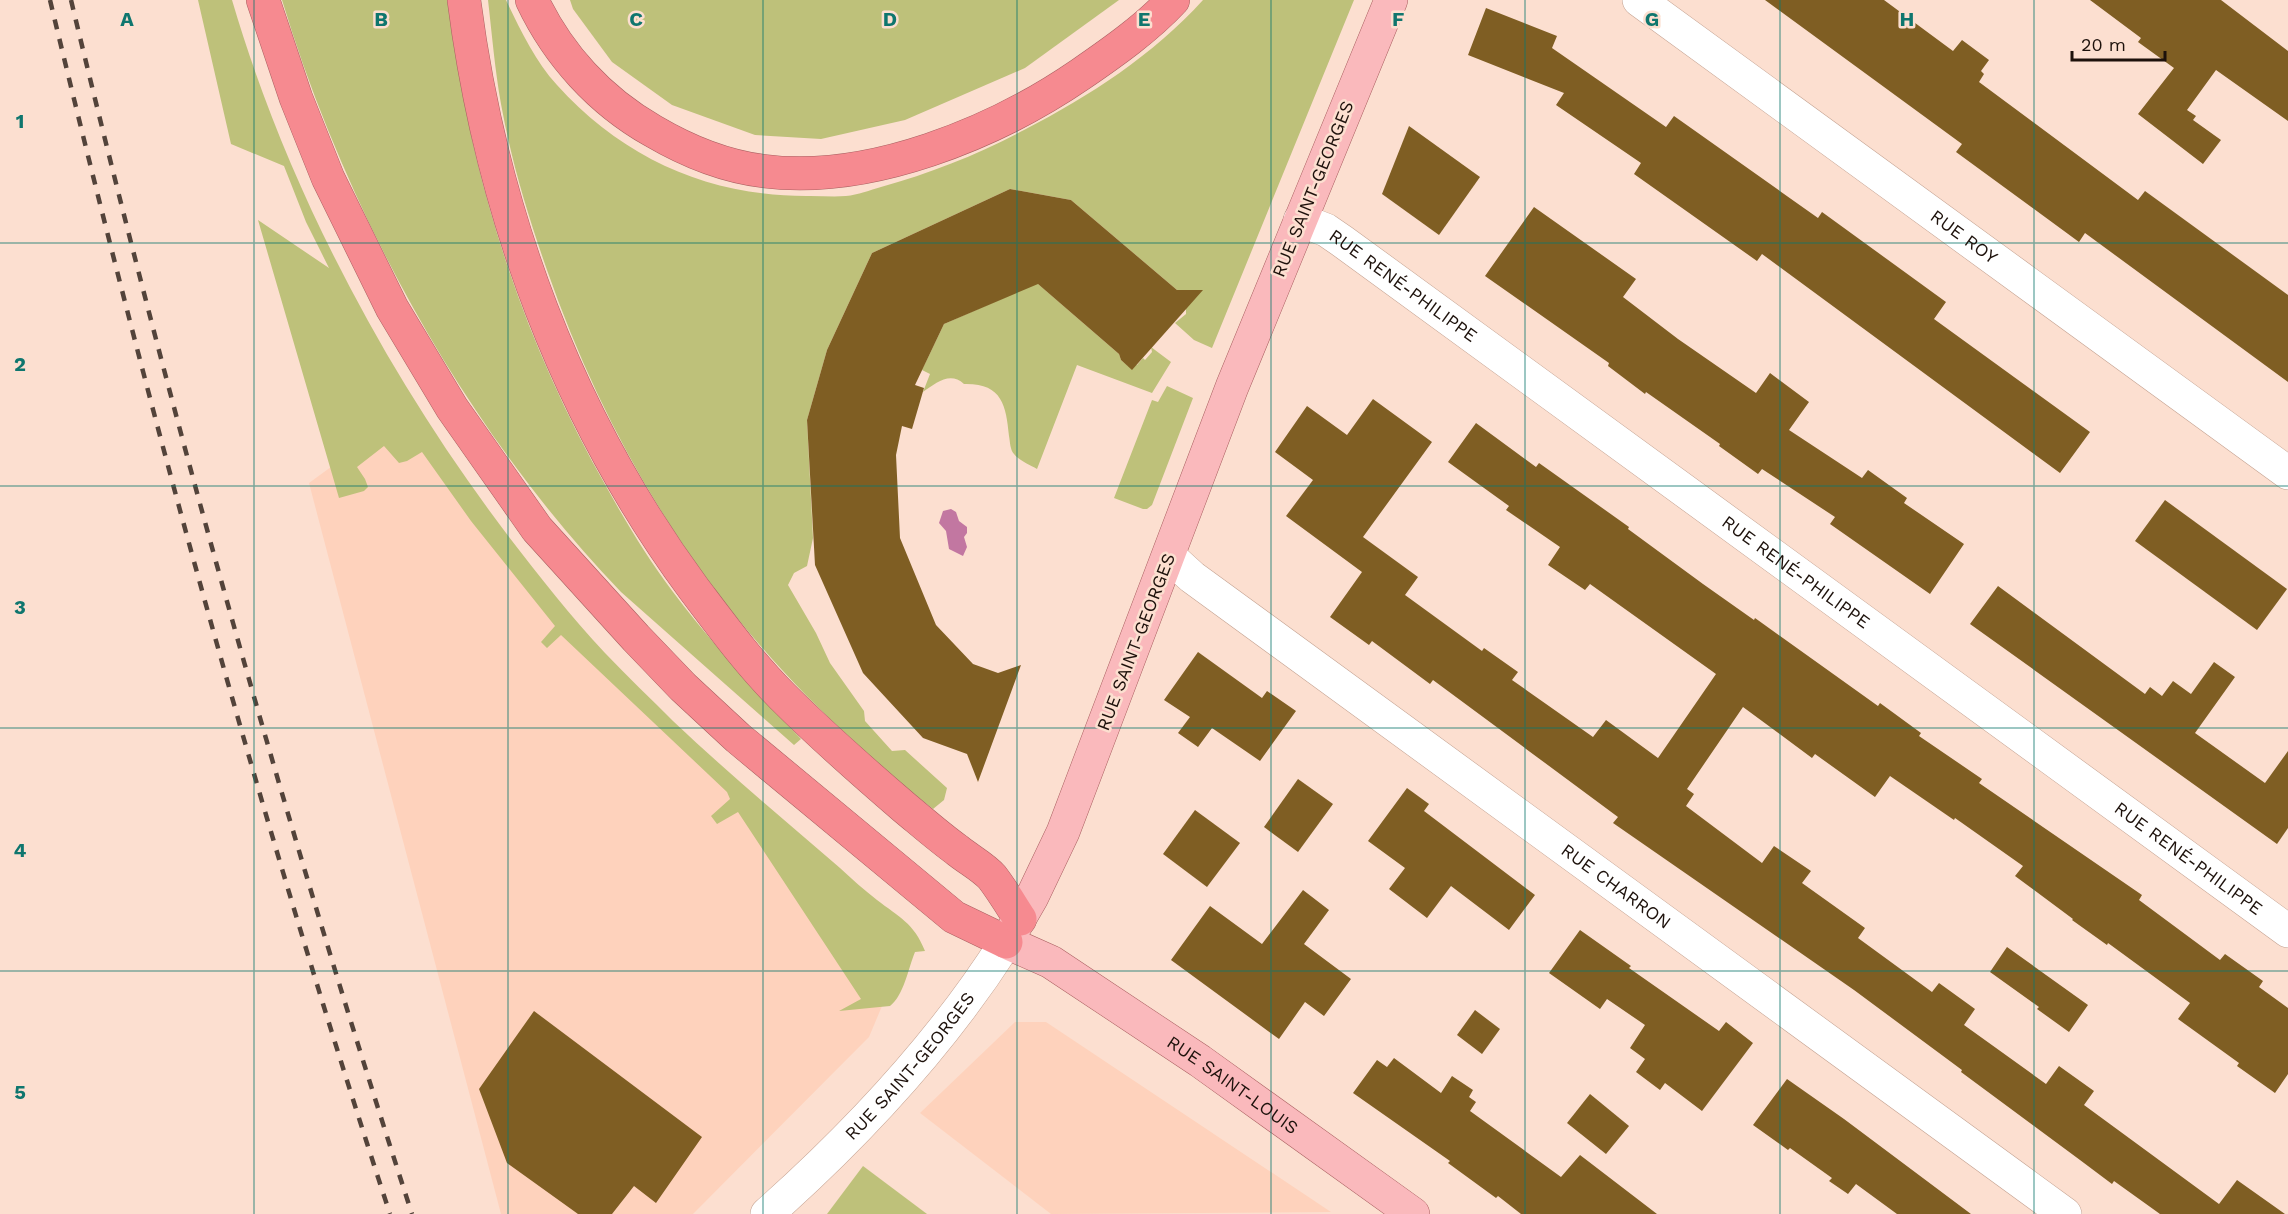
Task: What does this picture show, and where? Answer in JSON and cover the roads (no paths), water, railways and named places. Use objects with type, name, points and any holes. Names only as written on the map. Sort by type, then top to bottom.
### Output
[{"type":"highway","points":[[263,0],[296,98],[328,178],[388,298],[418,354],[458,417],[537,529],[659,662],[746,745],[954,917],[1013,930]]},
{"type":"highway","points":[[464,0],[471,53],[485,126],[521,250],[560,355],[592,424],[628,490],[672,560],[768,682],[861,770],[935,833],[990,875],[1013,930]]},
{"type":"highway","points":[[532,0],[557,44],[572,63],[606,98],[645,127],[714,160],[760,171],[807,174],[836,172],[896,158],[954,140],[1007,117],[1039,101],[1099,62],[1147,25],[1173,0]]},
{"type":"main road","name":"RUE SAINT-GEORGES","points":[[1013,930],[1063,832],[1232,387],[1391,0]]},
{"type":"main road","name":"RUE SAINT-LOUIS","points":[[1013,930],[1051,962],[1217,1072],[1413,1214]]},
{"type":"street","name":"RUE ROY","points":[[1639,0],[2286,467]]},
{"type":"street","name":"RUE RENÉ-PHILIPPE","points":[[1300,220],[1326,230],[2288,931]]},
{"type":"street","name":"RUE CHARRON","points":[[1169,556],[1199,583],[2065,1214]]},
{"type":"street","name":"RUE SAINT-GEORGES","points":[[768,1214],[836,1149],[921,1057],[976,988],[1013,930]]},
{"type":"railway","points":[[50,0],[126,306],[208,611],[295,914],[390,1214]]},
{"type":"railway","points":[[71,0],[147,306],[230,610],[318,913],[412,1214]]}]
